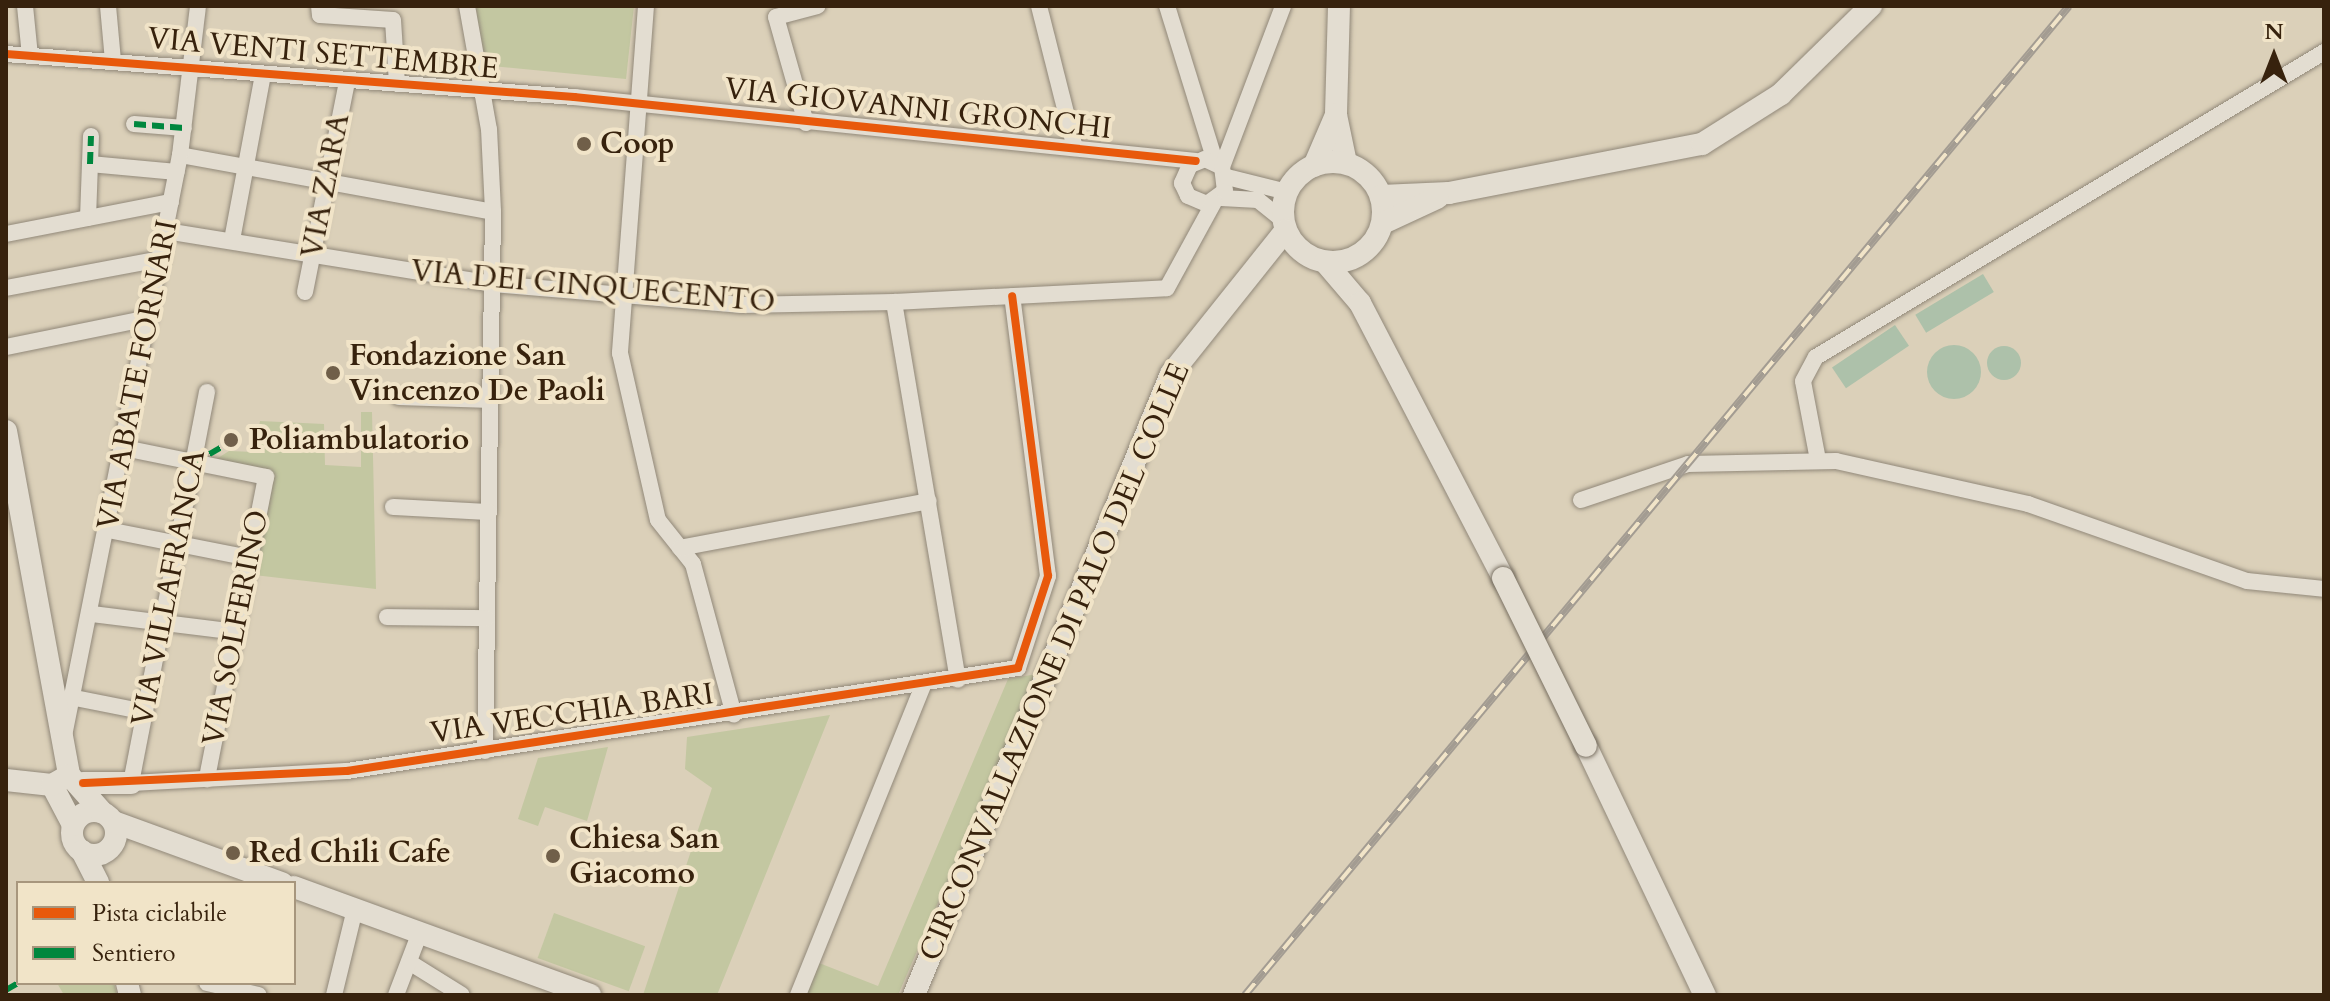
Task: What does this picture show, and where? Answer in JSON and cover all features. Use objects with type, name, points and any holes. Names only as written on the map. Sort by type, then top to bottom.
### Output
[{"type":"street","points":[[25,6],[30,56]]},
{"type":"street","points":[[108,6],[113,61]]},
{"type":"street","name":"VIA ABATE FORNARI","points":[[63,741],[92,614],[177,172],[193,65],[198,6]]},
{"type":"street","points":[[319,6],[320,15],[393,13],[397,84]]},
{"type":"street","points":[[467,6],[477,90],[489,129],[493,212],[485,751]]},
{"type":"street","points":[[646,6],[635,104],[620,353],[658,520],[693,564],[722,647],[734,715]]},
{"type":"street","points":[[806,123],[776,17],[818,6]]},
{"type":"street","points":[[1039,6],[1075,148]]},
{"type":"street","points":[[1167,6],[1221,168]]},
{"type":"street","points":[[1185,245],[1218,200],[1221,168],[1283,6]]},
{"type":"street","points":[[1339,6],[1336,115],[1346,163],[1381,196],[1383,223]]},
{"type":"street","points":[[1381,196],[1449,193],[1702,144],[1781,94],[1871,6]]},
{"type":"street","points":[[1818,460],[1803,381],[1816,357],[2324,52]]},
{"type":"street","name":"VIA VENTI SETTEMBRE","points":[[6,54],[193,65],[263,75],[635,104]]},
{"type":"street","points":[[232,240],[263,75]]},
{"type":"street","name":"VIA ZARA","points":[[305,292],[347,81]]},
{"type":"street","name":"VIA GIOVANNI GRONCHI","points":[[635,104],[1196,161],[1287,192]]},
{"type":"street","points":[[1285,225],[1287,192],[1314,166],[1336,115]]},
{"type":"street","points":[[134,124],[184,128]]},
{"type":"street","points":[[88,218],[91,136]]},
{"type":"street","points":[[180,155],[493,212]]},
{"type":"street","points":[[1154,158],[1185,189],[1218,200],[1258,200],[1360,303],[1503,578],[1705,995]]},
{"type":"street","points":[[1185,245],[1185,189],[1196,161]]},
{"type":"street","points":[[1314,166],[1346,163]]},
{"type":"street","points":[[90,164],[177,172]]},
{"type":"street","points":[[1360,303],[1359,256],[1383,223],[1449,193]]},
{"type":"street","points":[[6,234],[171,202]]},
{"type":"street","name":"CIRCONVALLAZIONE DI PALO DEL COLLE","points":[[914,995],[1171,374],[1202,327],[1267,263],[1285,225]]},
{"type":"street","name":"VIA DEI CINQUECENTO","points":[[166,231],[493,284],[622,290],[742,305],[894,302],[1167,288],[1185,245]]},
{"type":"street","points":[[1267,263],[1359,256]]},
{"type":"street","points":[[6,288],[161,259]]},
{"type":"street","name":"VIA VECCHIA BARI","points":[[131,783],[347,771],[923,686],[1018,668],[1048,576],[1012,296]]},
{"type":"street","points":[[894,302],[958,680]]},
{"type":"street","points":[[6,347],[149,318]]},
{"type":"street","name":"VIA VILLAFRANCA","points":[[131,783],[207,392]]},
{"type":"street","points":[[399,397],[491,400]]},
{"type":"street","points":[[6,431],[63,741],[73,825],[98,881]]},
{"type":"street","points":[[124,448],[194,463]]},
{"type":"street","points":[[1581,500],[1688,464],[1818,460],[1982,491],[2247,581],[2324,589]]},
{"type":"street","name":"VIA SOLFERINO","points":[[194,463],[266,477],[207,779]]},
{"type":"street","points":[[680,548],[929,501]]},
{"type":"street","points":[[393,507],[489,512]]},
{"type":"street","points":[[108,530],[250,558]]},
{"type":"street","points":[[92,614],[236,632]]},
{"type":"street","points":[[387,617],[487,618]]},
{"type":"street","points":[[798,995],[923,686]]},
{"type":"street","points":[[75,698],[146,712]]},
{"type":"street","points":[[6,780],[131,783]]},
{"type":"street","points":[[68,781],[108,817],[143,833],[276,881]]},
{"type":"street","points":[[100,881],[108,849],[108,817],[117,795],[131,783]]},
{"type":"street","points":[[73,825],[82,814],[108,817]]},
{"type":"street","points":[[82,851],[108,849],[143,833]]},
{"type":"street","points":[[296,888],[590,995]]},
{"type":"street","points":[[334,995],[355,909]]},
{"type":"street","points":[[396,995],[420,932]]},
{"type":"street","points":[[409,962],[462,995]]},
{"type":"street","points":[[216,985],[259,995]]},
{"type":"shaded area","points":[[476,6],[634,6],[626,79],[481,65]]},
{"type":"shaded area","points":[[1983,274],[1994,292],[1926,333],[1915,315]]},
{"type":"shaded area","points":[[1895,325],[1909,346],[1846,388],[1832,367]]},
{"type":"shaded area","points":[[1954,345],[1973,353],[1981,372],[1973,391],[1954,399],[1935,391],[1927,372],[1935,353]]},
{"type":"shaded area","points":[[2004,346],[2016,351],[2021,363],[2016,375],[2004,380],[1992,375],[1987,363],[1992,351]]},
{"type":"shaded area","points":[[361,412],[372,412],[376,589],[254,575],[272,472],[215,460],[229,451],[254,452],[260,421],[324,424],[325,465],[361,467]]},
{"type":"shaded area","points":[[1037,674],[898,995],[806,995],[819,963],[878,986],[1008,679]]},
{"type":"shaded area","points":[[830,715],[717,995],[643,995],[712,788],[685,769],[687,737]]},
{"type":"shaded area","points":[[608,747],[587,821],[545,807],[538,826],[518,819],[538,758]]},
{"type":"shaded area","points":[[554,913],[645,946],[629,991],[538,958]]},
{"type":"shaded area","points":[[58,985],[114,985],[117,995],[64,995]]},
{"type":"railway","points":[[1245,995],[2069,6]]},
{"type":"marked path","points":[[134,124],[184,128]]},
{"type":"marked path","points":[[90,164],[91,136]]},
{"type":"marked path","points":[[194,463],[223,446]]},
{"type":"marked path","points":[[6,990],[16,984]]},
{"type":"cycle path","points":[[6,54],[574,97],[1196,161]]},
{"type":"cycle path","points":[[83,783],[347,771],[1018,668],[1048,576],[1012,296]]},
{"type":"place","name":"Coop","points":[[584,144]]},
{"type":"place","name":"Fondazione San Vincenzo De Paoli","points":[[333,373]]},
{"type":"place","name":"Poliambulatorio","points":[[231,440]]},
{"type":"place","name":"Red Chili Cafe","points":[[233,853]]},
{"type":"place","name":"Chiesa San Giacomo","points":[[553,856]]}]
